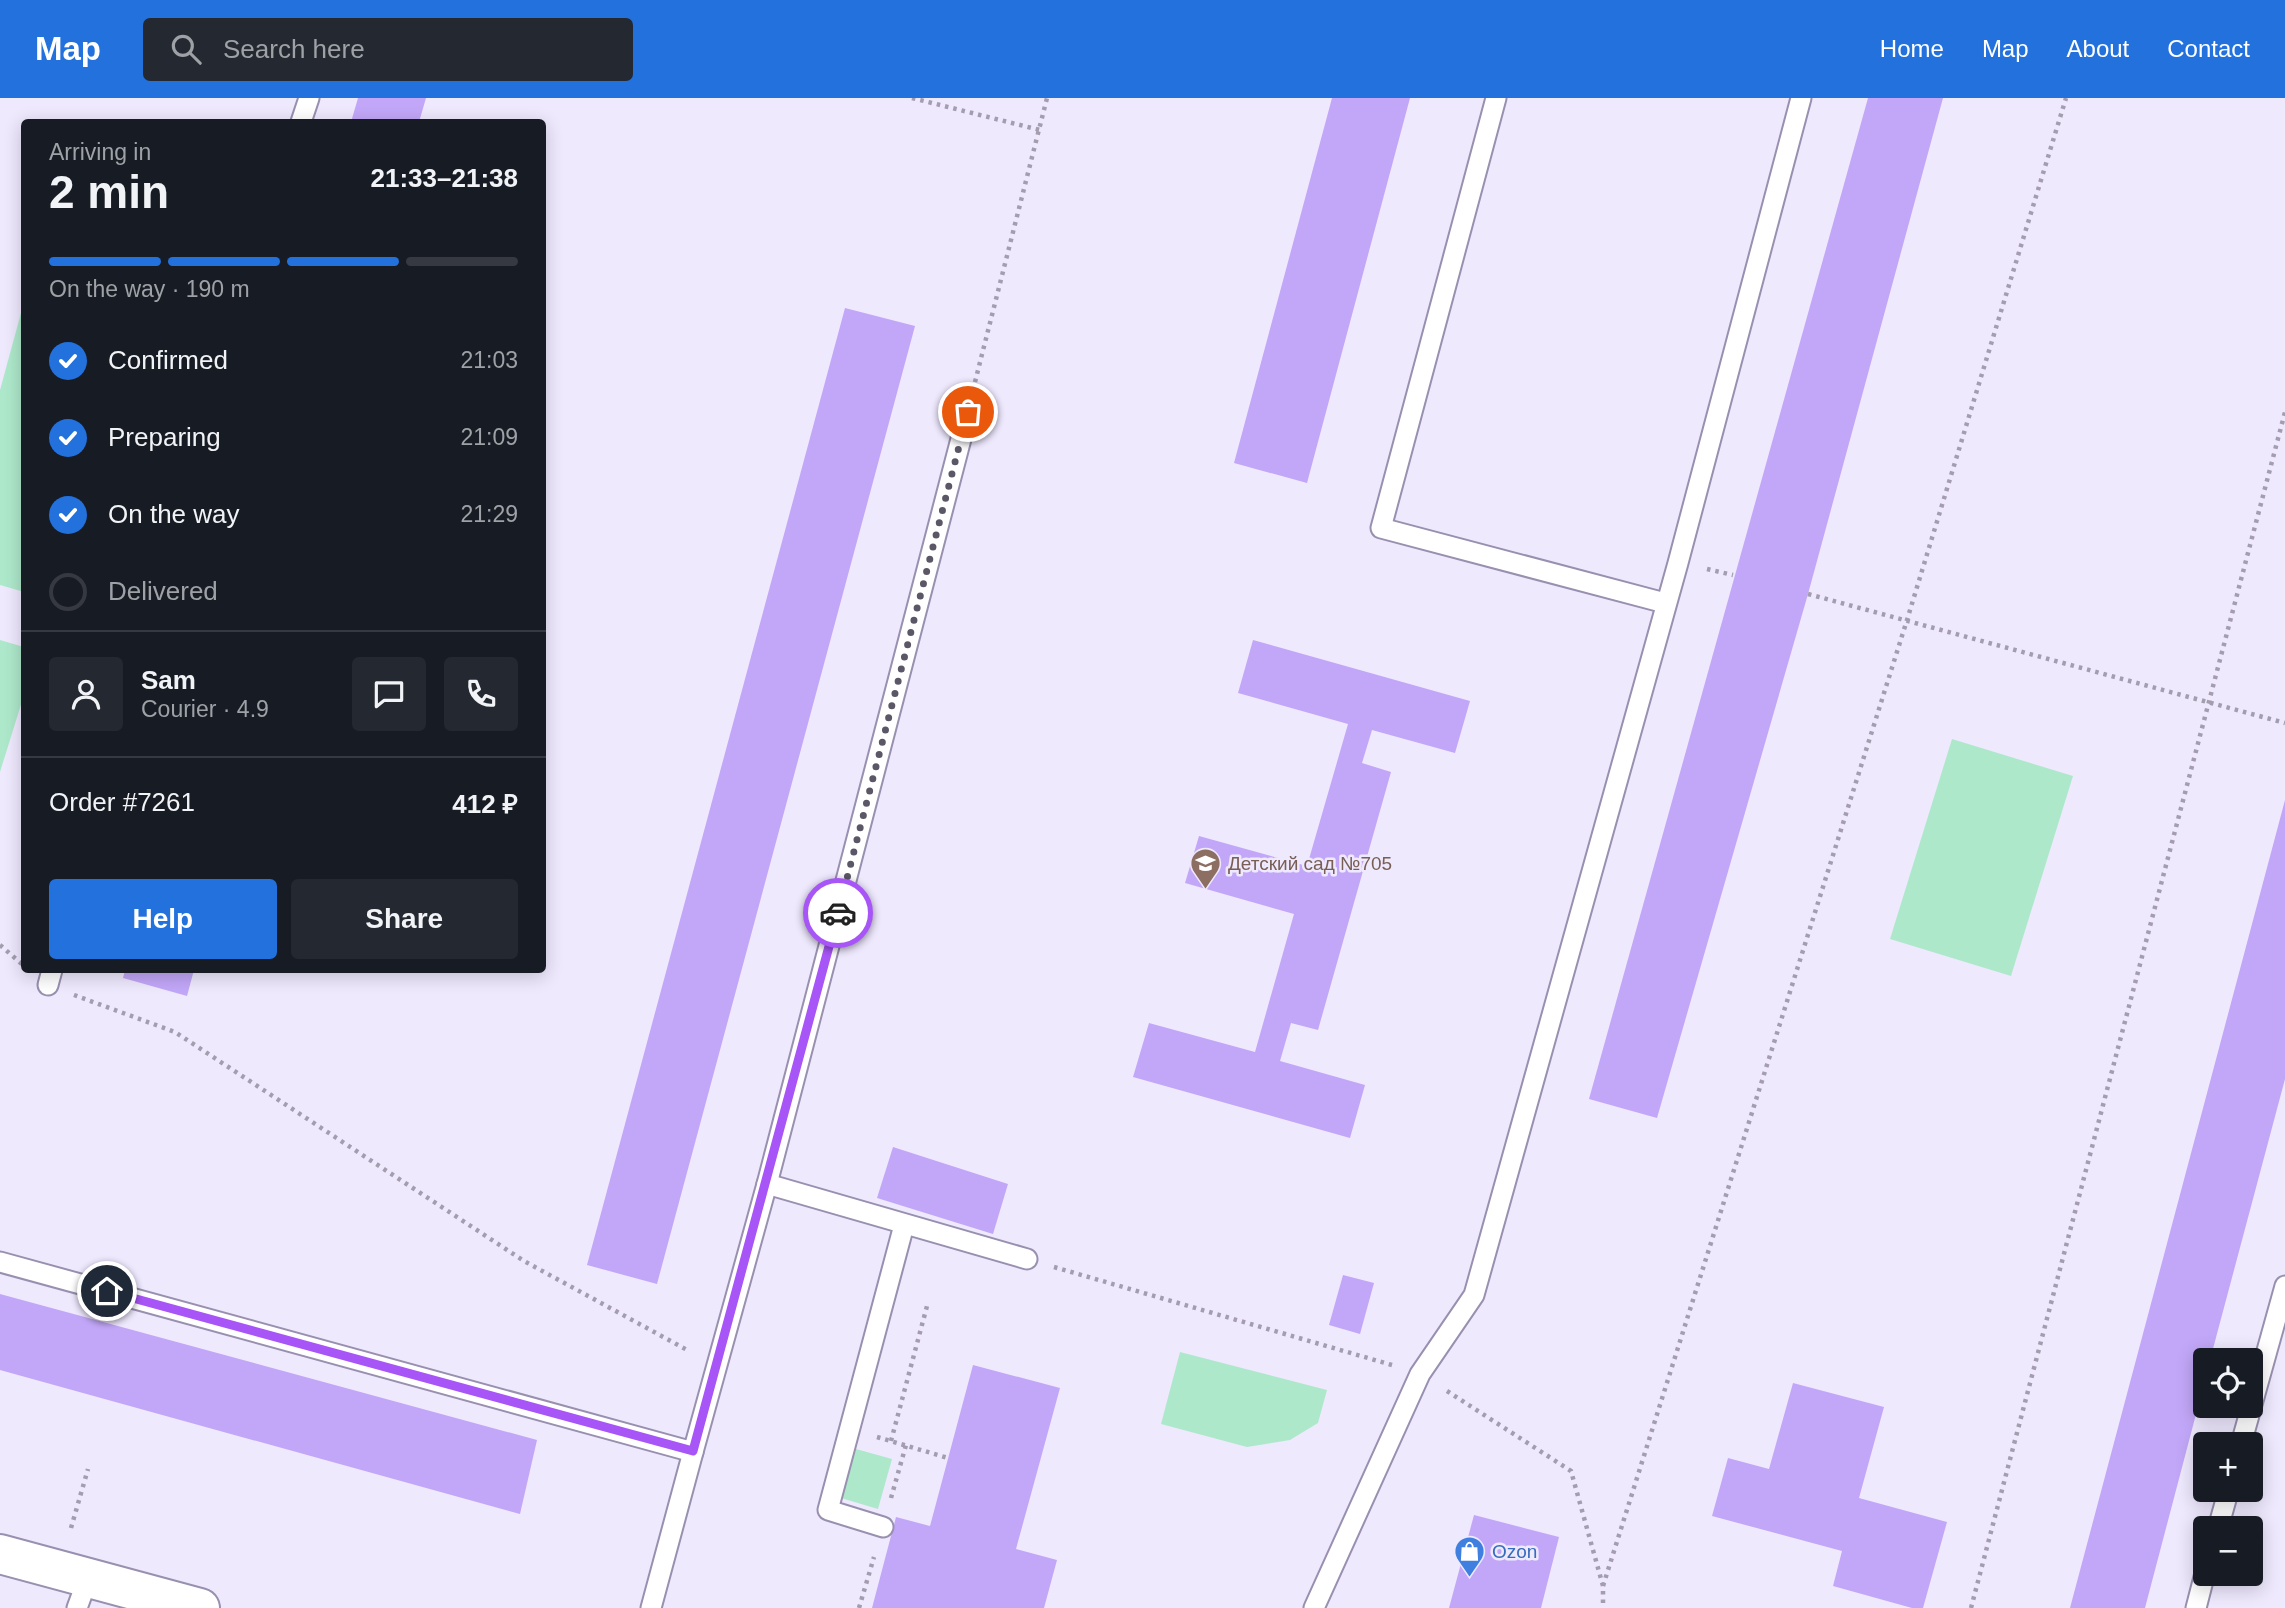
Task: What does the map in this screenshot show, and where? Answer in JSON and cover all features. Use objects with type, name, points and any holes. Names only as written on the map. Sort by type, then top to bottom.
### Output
[{"type":"street","points":[[0,1554],[83,1593],[201,1608]]},
{"type":"lane","points":[[302,119],[309,98]]},
{"type":"lane","points":[[1496,98],[1381,528],[1665,603]]},
{"type":"lane","points":[[1314,1608],[1420,1374],[1474,1295],[1517,1148],[1801,98]]},
{"type":"lane","points":[[651,1608],[767,1184],[968,412]]},
{"type":"lane","points":[[767,1184],[1027,1259]]},
{"type":"lane","points":[[883,1527],[828,1510],[904,1225]]},
{"type":"lane","points":[[0,1262],[693,1451]]},
{"type":"lane","points":[[2244,1432],[2285,1286]]},
{"type":"lane","points":[[2196,1608],[2202,1586]]},
{"type":"path","points":[[912,98],[1040,130]]},
{"type":"path","points":[[968,412],[1047,98]]},
{"type":"path","points":[[1603,1586],[1907,620],[2066,98]]},
{"type":"path","points":[[1971,1608],[2285,412]]},
{"type":"path","points":[[1808,594],[2285,723]]},
{"type":"path","points":[[0,945],[21,963]]},
{"type":"path","points":[[50,977],[175,1032],[524,1261],[717,1367]]},
{"type":"path","points":[[1027,1259],[1420,1374],[1571,1471],[1603,1586],[1603,1608]]},
{"type":"path","points":[[891,1441],[927,1306]]},
{"type":"path","points":[[849,1429],[948,1458]]},
{"type":"path","points":[[859,1608],[906,1445]]},
{"type":"path","points":[[71,1528],[88,1469]]},
{"type":"green space","points":[[21,313],[21,591],[0,585],[0,390]]},
{"type":"green space","points":[[0,640],[21,646],[21,705],[0,772]]},
{"type":"green space","points":[[1952,739],[2073,776],[2011,976],[1890,939]]},
{"type":"green space","points":[[1180,1352],[1327,1390],[1318,1423],[1290,1440],[1247,1447],[1161,1424]]},
{"type":"green space","points":[[856,1449],[892,1459],[878,1509],[841,1498]]},
{"type":"building","points":[[358,98],[426,98],[420,119],[352,119]]},
{"type":"building","points":[[1332,98],[1410,98],[1307,483],[1234,463]]},
{"type":"building","points":[[1868,98],[1943,98],[1808,594],[1657,1118],[1589,1099]]},
{"type":"building","points":[[845,308],[915,326],[657,1284],[587,1265]]},
{"type":"building","points":[[1253,640],[1470,701],[1455,753],[1372,730],[1362,763],[1391,772],[1318,1030],[1291,1023],[1280,1061],[1365,1085],[1350,1138],[1133,1077],[1149,1023],[1255,1052],[1294,914],[1185,883],[1199,836],[1307,866],[1348,724],[1238,693]]},
{"type":"building","points":[[2285,800],[2285,1079],[2213,1348],[2193,1348],[2195,1418],[2145,1608],[2070,1608]]},
{"type":"building","points":[[124,973],[193,973],[187,996],[123,978]]},
{"type":"building","points":[[893,1147],[1008,1184],[993,1234],[877,1198]]},
{"type":"building","points":[[1343,1275],[1374,1283],[1360,1334],[1329,1325]]},
{"type":"building","points":[[0,1294],[537,1440],[520,1514],[0,1370]]},
{"type":"building","points":[[973,1365],[1060,1388],[1016,1549],[1057,1560],[1044,1608],[872,1608],[896,1517],[930,1526]]},
{"type":"building","points":[[1793,1383],[1884,1407],[1859,1498],[1947,1522],[1923,1608],[1912,1608],[1833,1586],[1842,1551],[1712,1516],[1728,1458],[1769,1469]]},
{"type":"building","points":[[1474,1515],[1559,1537],[1541,1608],[1449,1608]]},
{"type":"way so far","points":[[838,913],[968,412]]},
{"type":"place","name":"Детский сад №705","points":[[1205,890]]},
{"type":"place","name":"Ozon","points":[[1469,1578]]},
{"type":"route","points":[[107,1291],[693,1451],[838,913]]}]
